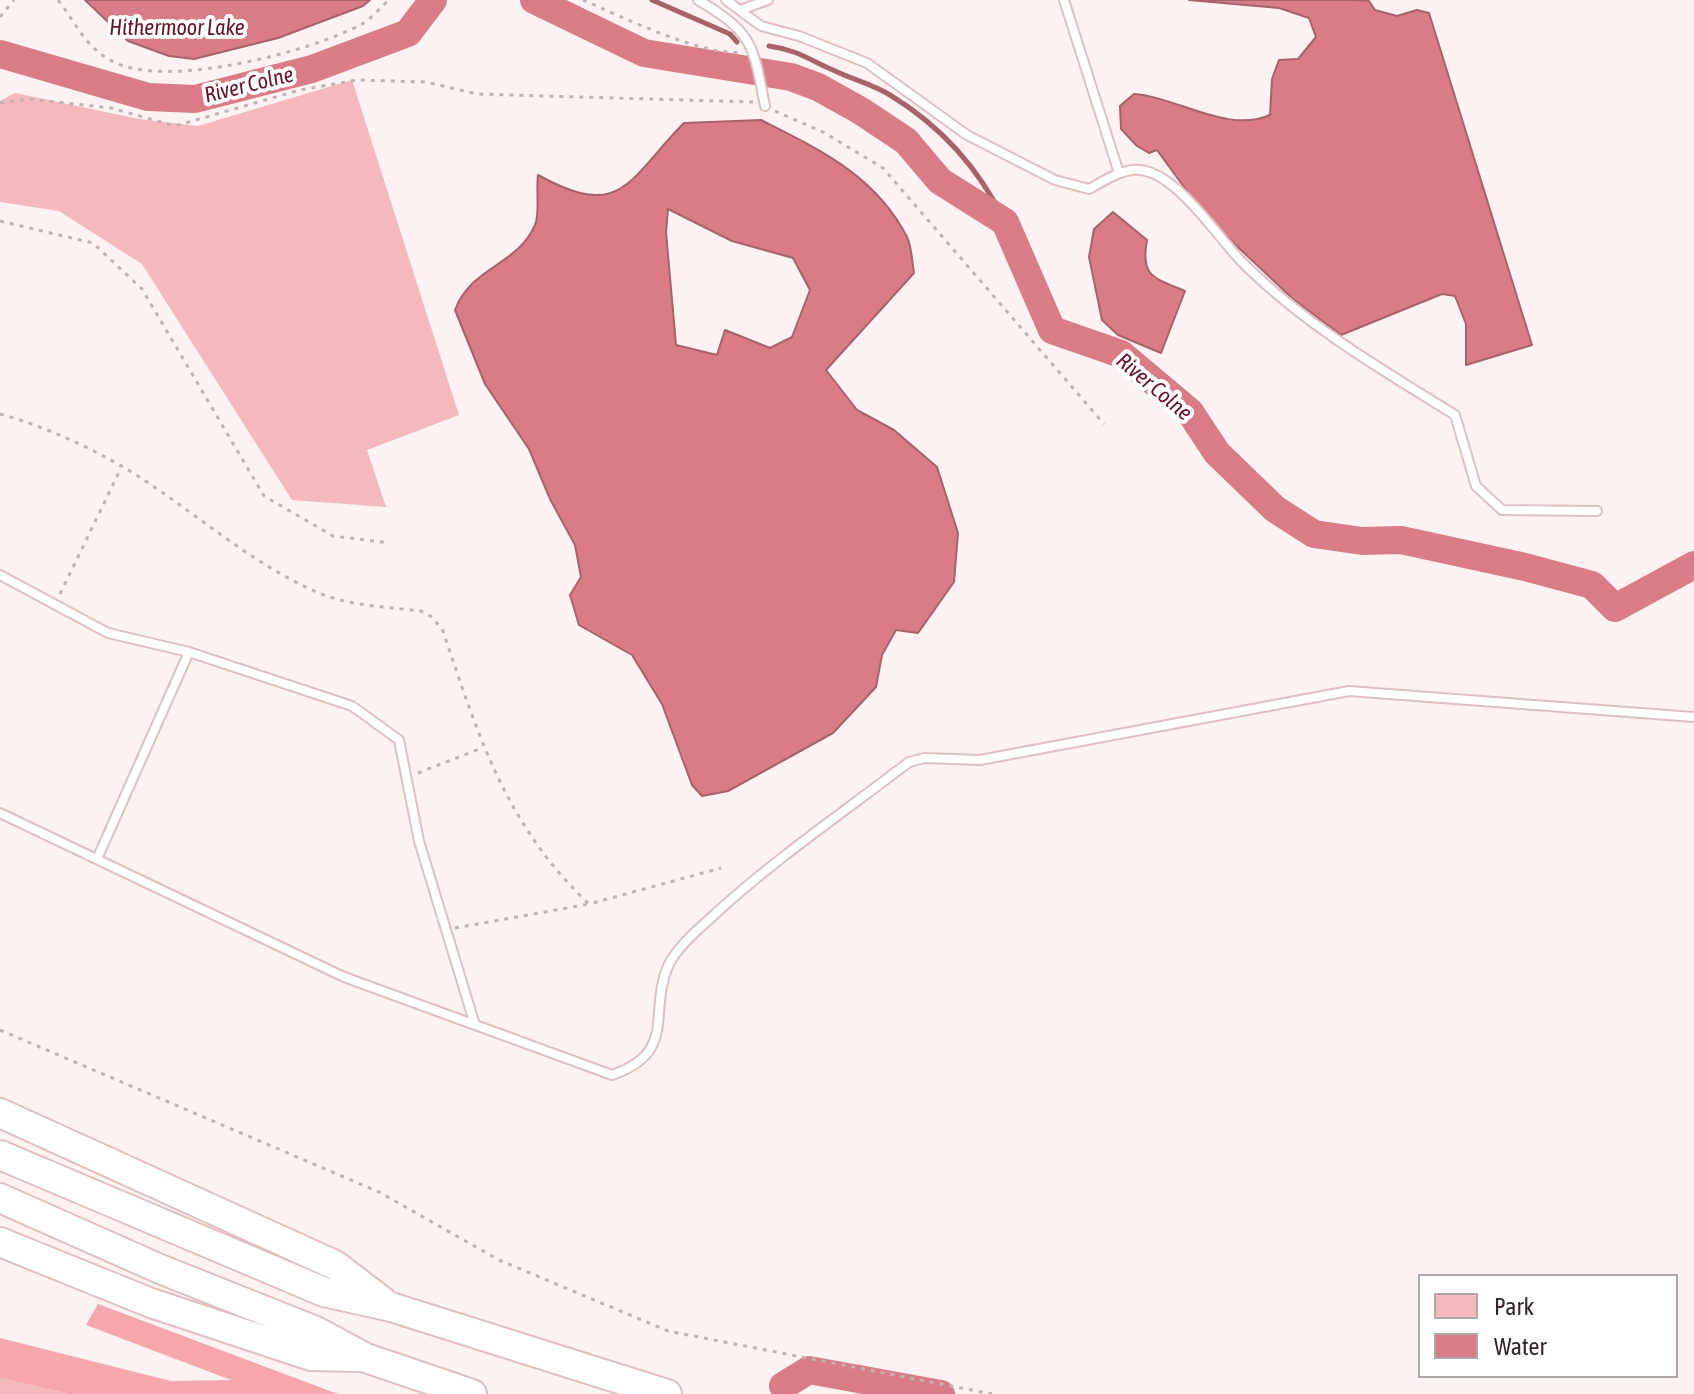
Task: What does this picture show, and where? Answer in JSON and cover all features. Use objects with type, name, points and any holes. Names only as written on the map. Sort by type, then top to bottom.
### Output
[{"type":"highway","points":[[0,1113],[335,1265],[391,1307]]},
{"type":"highway","points":[[0,1155],[324,1292],[391,1307],[667,1394]]},
{"type":"highway","points":[[0,1198],[160,1269],[316,1331],[366,1358],[472,1394]]},
{"type":"highway","points":[[0,1242],[151,1303],[311,1356],[366,1358]]},
{"type":"lane","points":[[698,0],[732,20],[748,38],[765,106]]},
{"type":"lane","points":[[726,0],[761,26],[799,36],[867,63],[946,122],[1055,180],[1089,189],[1119,173],[1140,170],[1158,176],[1178,191],[1243,264],[1338,344],[1455,415],[1476,486],[1502,510],[1597,511]]},
{"type":"lane","points":[[740,10],[768,0]]},
{"type":"lane","points":[[1064,0],[1119,173]]},
{"type":"lane","points":[[0,575],[108,633],[189,652],[352,706],[399,740],[419,841],[475,1025]]},
{"type":"lane","points":[[97,859],[189,652]]},
{"type":"lane","points":[[0,813],[344,977],[612,1075],[634,1068],[652,1048],[669,964],[696,932],[750,884],[909,762],[980,760],[1349,691],[1694,717]]},
{"type":"path","points":[[0,17],[14,0]]},
{"type":"path","points":[[58,0],[90,46],[115,63],[172,73],[210,68],[331,37],[366,22],[389,0]]},
{"type":"path","points":[[583,0],[657,31],[718,50],[753,49]]},
{"type":"path","points":[[0,103],[29,99],[111,108],[175,126],[300,90],[357,80],[426,82],[477,94],[752,101],[823,132],[883,168],[1104,424]]},
{"type":"path","points":[[0,221],[93,243],[142,289],[264,496],[333,536],[390,543]]},
{"type":"path","points":[[0,414],[80,446],[143,479],[206,527],[272,570],[310,588],[374,606],[421,611],[432,617],[443,631],[482,748],[516,812],[561,878],[589,904]]},
{"type":"path","points":[[55,605],[121,468]]},
{"type":"path","points":[[406,777],[482,748]]},
{"type":"path","points":[[446,930],[589,904],[721,868]]},
{"type":"path","points":[[0,1030],[379,1192],[499,1260],[668,1331],[992,1394]]},
{"type":"green space","points":[[352,80],[459,415],[367,450],[386,507],[292,500],[142,264],[59,211],[0,202],[0,101],[15,93],[139,119],[198,126]]},
{"type":"green space","points":[[0,1378],[69,1394],[0,1394]]},
{"type":"shaded area","points":[[98,1304],[338,1394],[69,1394],[0,1378],[0,1338],[171,1381],[231,1380],[86,1325]]},
{"type":"water","name":"Hithermoor Lake","points":[[85,0],[370,0],[363,6],[278,38],[194,59],[169,56],[128,41]]},
{"type":"water","points":[[1189,0],[1355,0],[1369,1],[1375,10],[1397,16],[1417,10],[1429,13],[1532,345],[1466,365],[1466,324],[1455,296],[1442,294],[1341,335],[1293,299],[1205,216],[1157,150],[1149,153],[1137,146],[1121,129],[1120,106],[1134,94],[1237,120],[1254,120],[1270,115],[1272,79],[1279,60],[1298,59],[1316,37],[1309,18],[1279,8]]},
{"type":"water","points":[[761,120],[844,166],[894,215],[909,241],[914,273],[826,370],[857,410],[894,430],[937,467],[958,533],[954,582],[918,633],[896,630],[882,655],[876,687],[833,733],[728,791],[702,796],[692,785],[662,704],[632,655],[579,625],[570,595],[581,577],[575,545],[550,499],[529,449],[485,384],[455,310],[472,284],[518,249],[535,225],[538,175],[566,189],[589,195],[607,194],[622,188],[636,176],[684,123]],"holes":[[[668,209],[732,241],[793,258],[810,290],[792,337],[770,348],[725,330],[717,355],[676,345],[666,232]]]},
{"type":"water","points":[[1113,212],[1147,240],[1146,262],[1152,274],[1185,291],[1161,353],[1118,335],[1102,320],[1089,257],[1094,229]]},
{"type":"waterway","name":"River Colne","points":[[0,54],[148,97],[195,99],[312,69],[408,33],[433,0]]},
{"type":"waterway","name":"River Colne","points":[[534,0],[644,53],[791,77],[818,87],[906,141],[940,181],[1005,222],[1052,330],[1121,354],[1190,412],[1217,453],[1275,509],[1314,534],[1362,541],[1401,540],[1525,567],[1592,585],[1615,608],[1694,565]]},
{"type":"waterway","points":[[652,0],[730,34],[737,42]]},
{"type":"waterway","points":[[769,46],[795,52],[876,88],[909,107],[942,135],[971,166],[1005,222]]},
{"type":"waterway","points":[[783,1386],[809,1370],[941,1394]]}]
